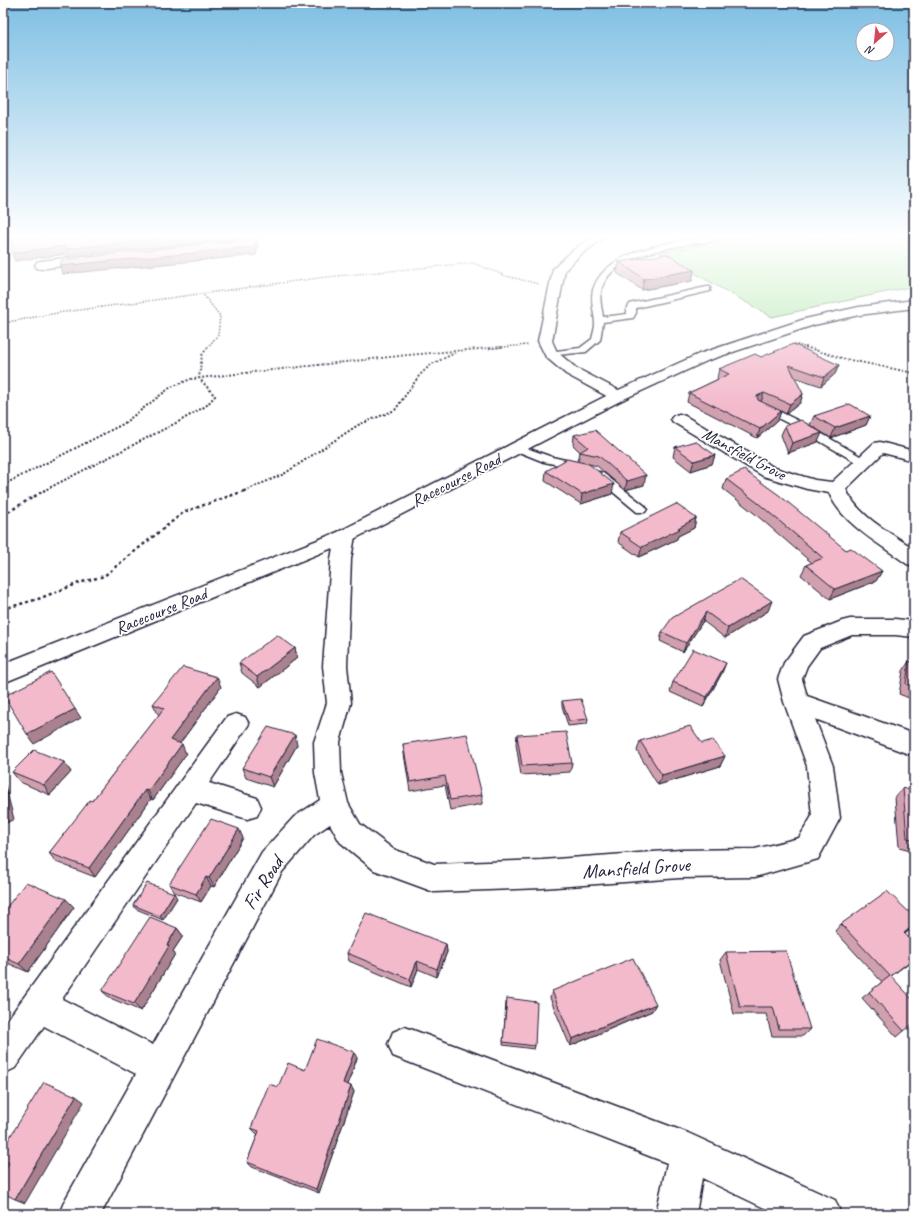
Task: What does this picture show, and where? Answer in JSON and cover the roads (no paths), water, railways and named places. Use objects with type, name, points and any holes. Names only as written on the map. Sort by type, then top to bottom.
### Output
[{"type":"street","points":[[553,294],[545,341],[549,350],[571,371],[618,396]]},
{"type":"street","name":"Racecourse Road","points":[[3,674],[345,536],[618,396],[704,357],[810,322],[859,311],[914,304]]},
{"type":"street","name":"Mansfield Grove","points":[[679,419],[770,472],[813,485],[836,488]]},
{"type":"street","points":[[914,456],[880,447],[836,488],[842,502],[855,517],[914,559]]},
{"type":"street","points":[[335,805],[328,773],[328,742],[339,703],[335,666],[341,559],[345,536]]},
{"type":"street","name":"Mansfield Grove","points":[[335,805],[350,833],[384,860],[434,878],[542,874],[680,864],[755,863],[808,849],[826,818],[820,766],[796,702],[790,679],[796,663],[812,642],[850,627],[895,627],[914,629]]},
{"type":"street","points":[[796,702],[914,745]]},
{"type":"street","points":[[3,1056],[236,724]]},
{"type":"street","points":[[191,790],[247,807]]},
{"type":"street","name":"Fir Road","points":[[80,1214],[272,862],[304,826],[335,805]]},
{"type":"street","points":[[38,1005],[160,1067]]},
{"type":"street","points":[[405,1044],[688,1152],[821,1214]]},
{"type":"street","points":[[676,1214],[688,1152]]},
{"type":"lane","points":[[549,350],[583,350],[596,340],[598,320],[597,294]]},
{"type":"lane","points":[[598,320],[630,316],[633,306],[689,294]]},
{"type":"lane","points":[[760,406],[801,426],[863,462]]},
{"type":"lane","points":[[518,448],[537,458],[592,469],[610,486],[641,509]]}]
